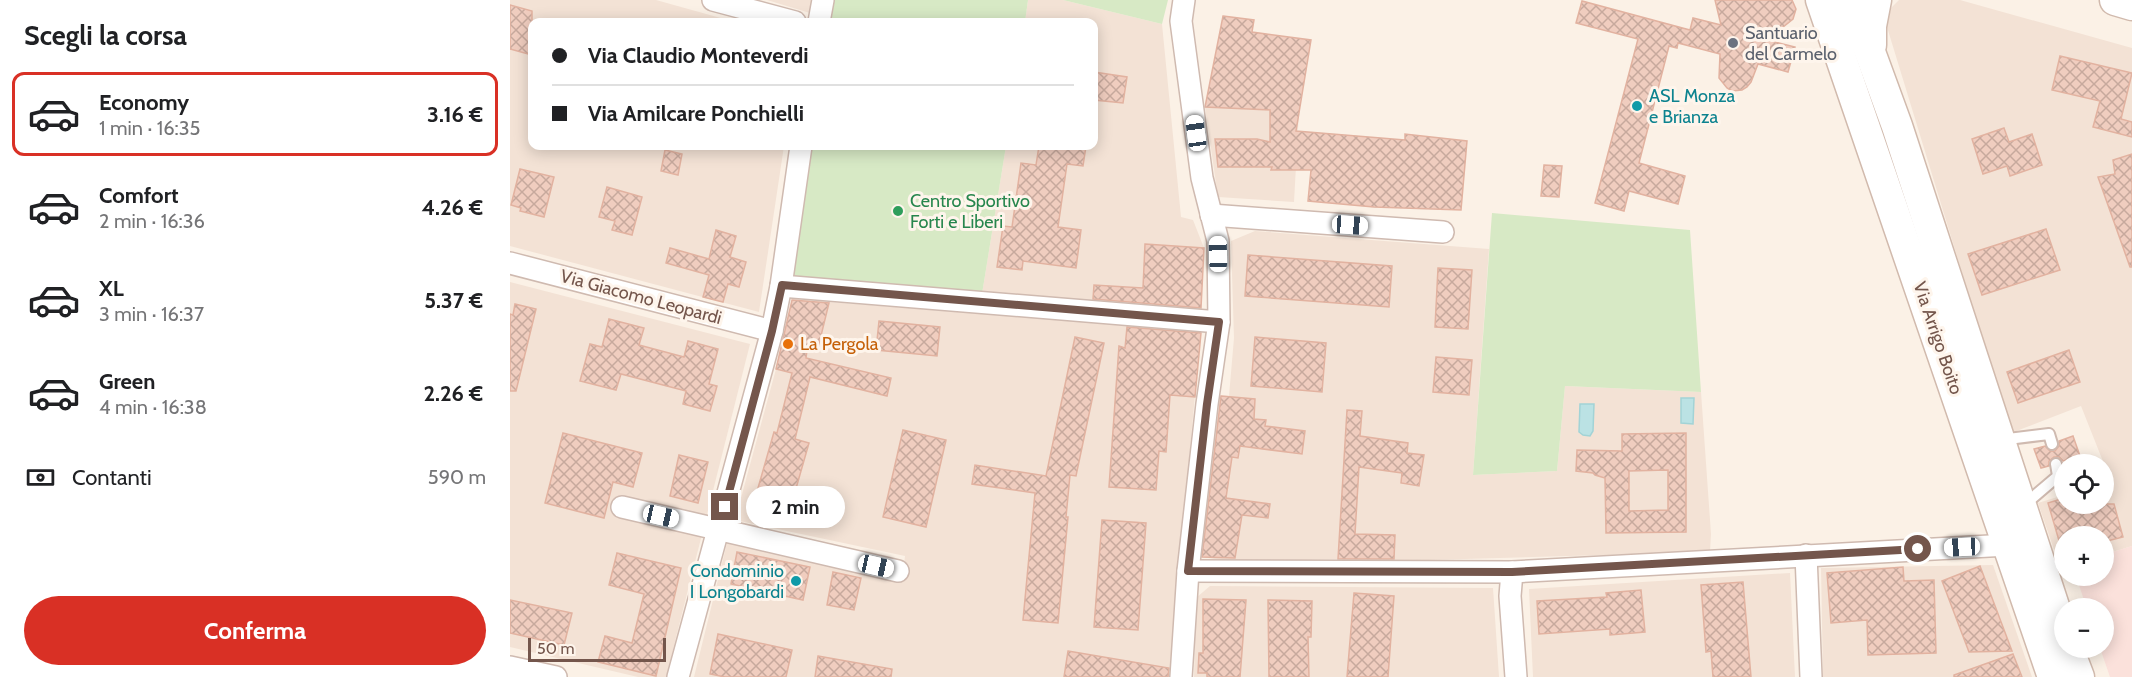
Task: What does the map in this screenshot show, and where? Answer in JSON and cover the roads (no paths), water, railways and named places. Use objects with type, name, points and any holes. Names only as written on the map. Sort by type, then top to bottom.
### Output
[{"type":"street","points":[[713,0],[780,18]]},
{"type":"street","points":[[820,18],[823,0]]},
{"type":"street","points":[[1181,677],[1188,571],[1219,322],[1218,241],[1202,178],[1181,21],[1184,0]]},
{"type":"street","name":"Via Arrigo Boito","points":[[1821,0],[2053,677]]},
{"type":"street","name":"Via Arrigo Boito","points":[[1851,0],[1901,138],[2054,606]]},
{"type":"street","points":[[1876,0],[1870,26],[1871,46],[1877,74]]},
{"type":"street","points":[[2115,0],[2132,4]]},
{"type":"street","points":[[678,677],[772,331],[782,285],[800,150]]},
{"type":"street","points":[[1211,215],[1443,232]]},
{"type":"street","name":"Via Giacomo Leopardi","points":[[510,263],[772,331]]},
{"type":"street","points":[[782,285],[1219,322]]},
{"type":"street","points":[[622,507],[898,571]]},
{"type":"street","points":[[1188,571],[1512,572],[2008,544]]},
{"type":"street","points":[[1806,555],[1811,677]]},
{"type":"street","points":[[1512,572],[1510,596],[1516,677]]},
{"type":"street","points":[[2071,658],[2079,677]]},
{"type":"street","points":[[510,667],[556,677]]},
{"type":"lane","points":[[1999,440],[2049,434],[2052,444]]},
{"type":"lane","points":[[2022,507],[2054,479]]},
{"type":"water","points":[[1681,398],[1694,398],[1693,424],[1681,423]]},
{"type":"water","points":[[1580,404],[1594,404],[1593,431],[1590,436],[1579,432]]},
{"type":"place","name":"Santuario del Carmelo","points":[[1733,43]]},
{"type":"place","name":"ASL Monza e Brianza","points":[[1637,106]]},
{"type":"place","name":"Centro Sportivo Forti e Liberi","points":[[898,211]]},
{"type":"place","name":"La Pergola","points":[[788,344]]},
{"type":"place","name":"Condominio I Longobardi","points":[[796,581]]}]
